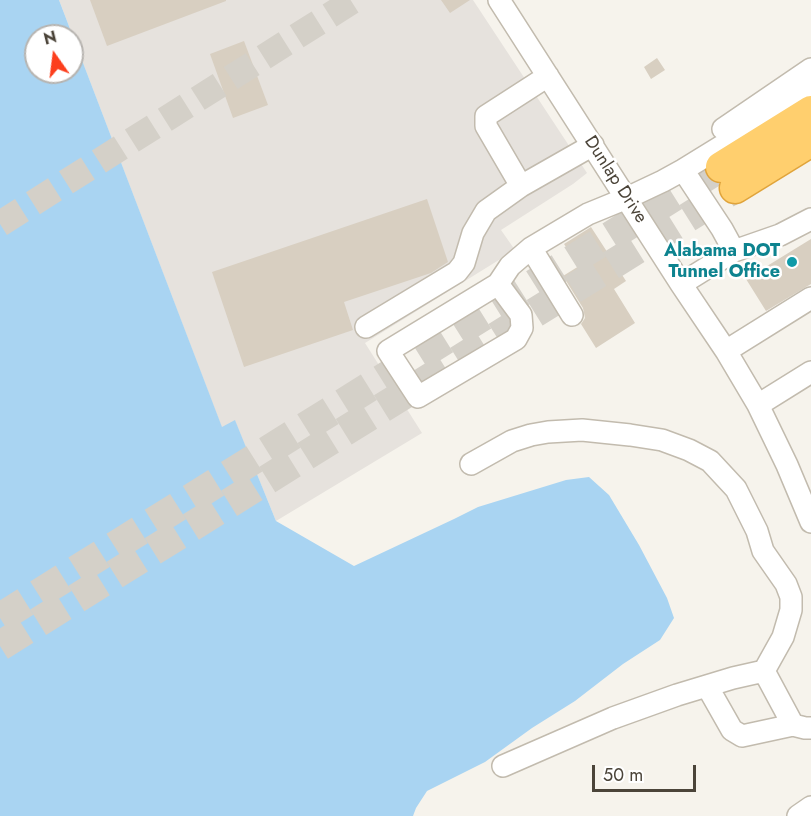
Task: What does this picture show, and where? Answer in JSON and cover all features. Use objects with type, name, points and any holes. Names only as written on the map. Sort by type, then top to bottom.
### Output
[{"type":"highway","points":[[811,111],[728,178],[811,141]]},
{"type":"street","name":"Dunlap Drive","points":[[499,0],[759,405],[811,522]]},
{"type":"street","points":[[683,170],[697,150],[712,136],[811,69]]},
{"type":"street","points":[[520,186],[486,126],[486,117],[548,76]]},
{"type":"street","points":[[498,284],[521,315],[522,328],[516,339],[418,397],[388,351],[498,284],[510,266],[531,248],[588,214],[627,198],[683,170],[811,89]]},
{"type":"street","points":[[366,327],[457,272],[464,263],[473,233],[486,211],[520,186],[592,145]]},
{"type":"street","points":[[683,170],[722,228],[734,251]]},
{"type":"street","points":[[681,284],[734,251],[780,235],[811,219]]},
{"type":"street","points":[[531,248],[572,315]]},
{"type":"street","points":[[726,351],[811,298]]},
{"type":"street","points":[[759,405],[811,372]]},
{"type":"street","points":[[471,464],[512,441],[548,432],[582,430],[630,435],[662,440],[689,450],[710,461],[736,489],[757,531],[763,551],[786,584],[791,597],[791,610],[783,637],[764,671],[706,686],[613,718],[503,766]]},
{"type":"street","points":[[706,686],[732,730],[742,736],[802,727],[764,671]]},
{"type":"street","points":[[798,816],[811,807]]},
{"type":"shaded area","points":[[59,0],[473,0],[587,173],[501,230],[515,250],[365,343],[422,433],[276,521],[235,421],[222,428],[84,66],[84,24],[68,24]]},
{"type":"water","points":[[0,0],[59,0],[68,24],[24,24],[24,84],[84,84],[84,65],[222,427],[235,420],[276,521],[354,566],[478,507],[566,480],[589,477],[609,495],[667,598],[674,618],[660,640],[485,762],[427,791],[413,816],[0,816]]},
{"type":"building","points":[[90,0],[226,0],[226,1],[107,46]]},
{"type":"building","points":[[441,0],[470,0],[450,13]]},
{"type":"building","points":[[244,41],[268,105],[233,118],[210,54]]},
{"type":"building","points":[[657,58],[665,70],[651,79],[644,67]]},
{"type":"building","points":[[427,199],[448,262],[431,273],[344,302],[353,330],[244,367],[212,272]]},
{"type":"building","points":[[591,227],[626,281],[614,289],[635,323],[596,348],[581,324],[585,318],[583,308],[563,276],[579,266],[564,244]]},
{"type":"building","name":"Alabama DOT Tunnel Office","points":[[811,239],[811,284],[766,311],[746,279]]},
{"type":"tunnel","points":[[0,224],[354,0]]},
{"type":"tunnel","points":[[0,618],[721,167]]},
{"type":"tunnel","points":[[0,646],[735,188]]},
{"type":"place","name":"Alabama DOT Tunnel Office","points":[[792,262]]}]
